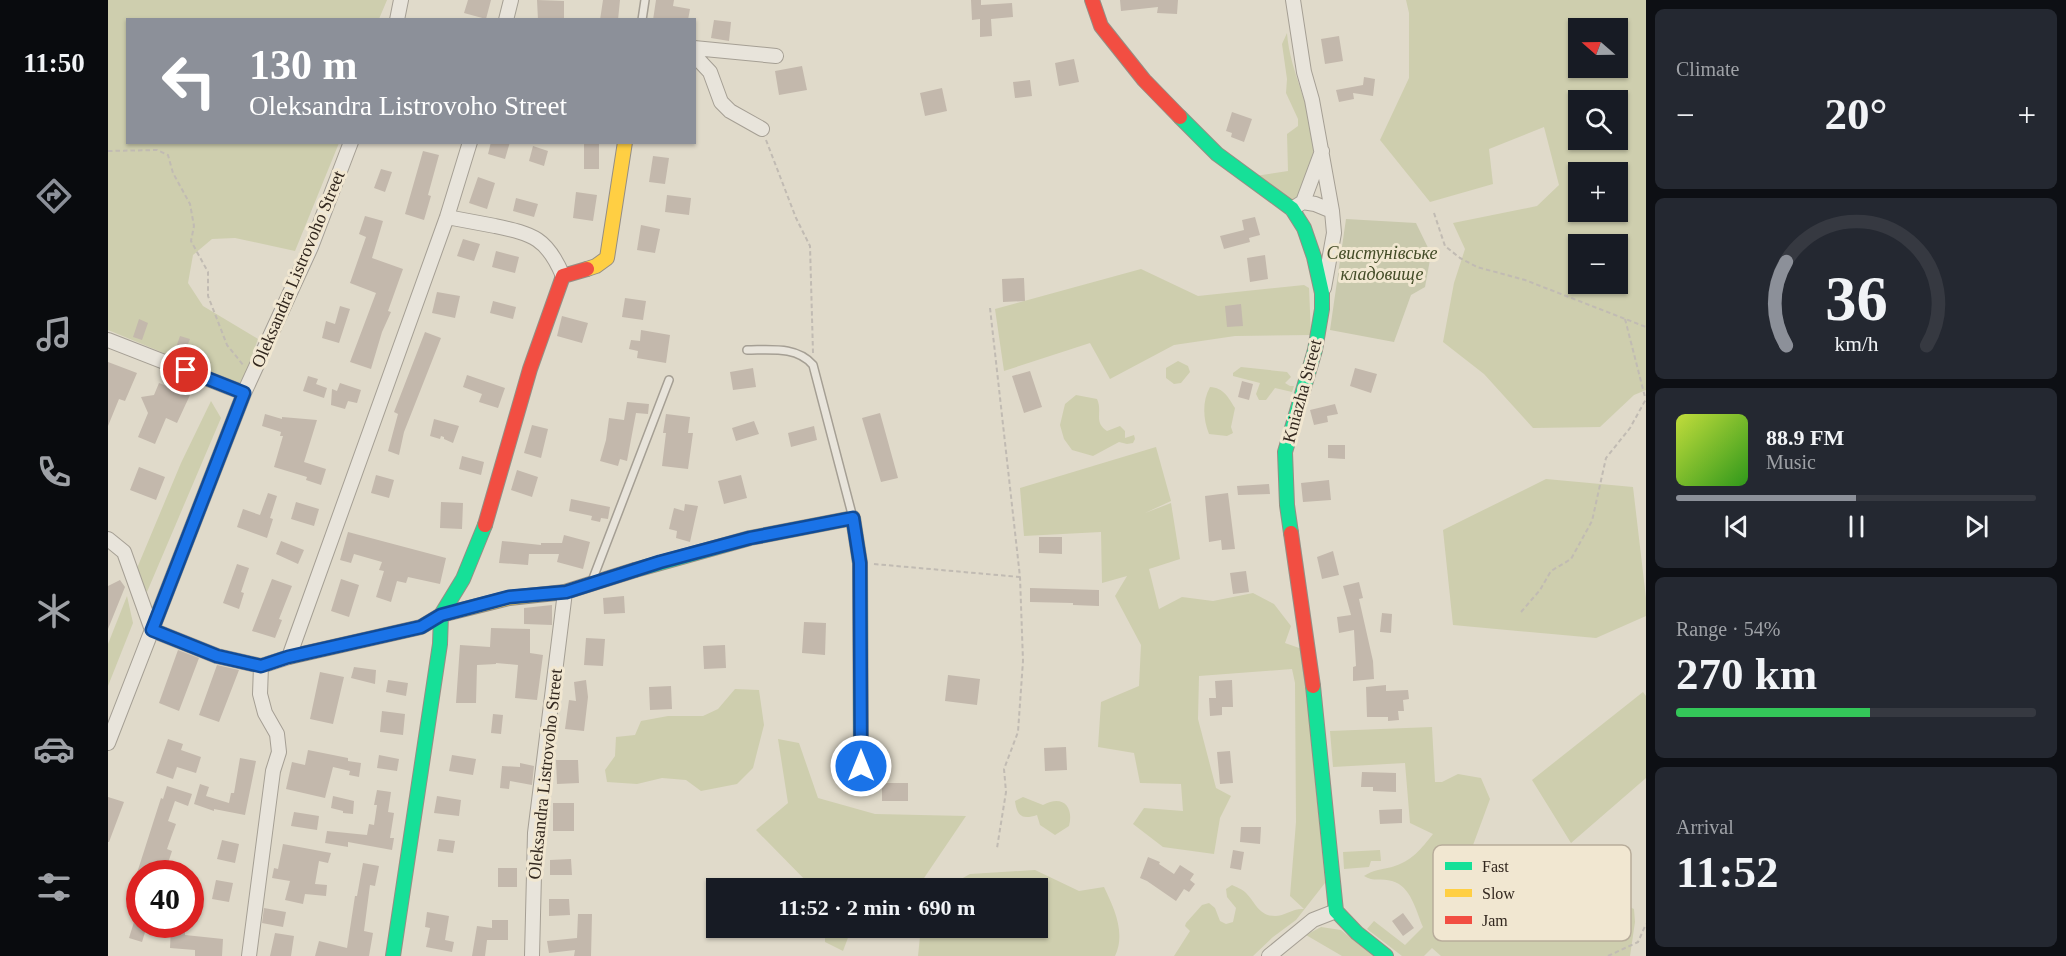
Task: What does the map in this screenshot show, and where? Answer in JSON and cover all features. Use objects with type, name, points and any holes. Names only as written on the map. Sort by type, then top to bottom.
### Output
[{"type":"street","points":[[398,18],[401,0]]},
{"type":"street","points":[[506,18],[511,0]]},
{"type":"street","name":"Kniazha Street","points":[[1092,0],[1101,26],[1144,80],[1217,154],[1298,206],[1311,247],[1322,293],[1315,350],[1286,452],[1286,494],[1316,708],[1336,911]]},
{"type":"street","points":[[1293,0],[1304,72],[1312,99],[1332,211],[1334,233],[1322,293]]},
{"type":"street","points":[[696,48],[776,56]]},
{"type":"street","points":[[696,57],[710,72],[721,102],[730,111],[762,129]]},
{"type":"street","name":"Oleksandra Listrovoho Street","points":[[109,738],[244,393],[311,248],[350,144]]},
{"type":"street","points":[[288,657],[447,217],[469,144]]},
{"type":"street","points":[[563,276],[596,266],[607,258],[624,144]]},
{"type":"street","points":[[1298,206],[1322,152]]},
{"type":"street","points":[[1298,206],[1315,204],[1332,211]]},
{"type":"street","points":[[393,956],[440,644],[441,615],[463,579],[483,531],[530,369],[563,276],[550,250],[525,232],[447,217]]},
{"type":"street","points":[[108,340],[244,393]]},
{"type":"street","points":[[108,539],[124,552],[152,630],[217,656],[261,666],[288,657],[421,627],[441,615],[509,597],[566,592],[660,562],[750,538],[853,518],[860,563],[861,766]]},
{"type":"street","name":"Oleksandra Listrovoho Street","points":[[532,956],[535,833],[566,592]]},
{"type":"street","points":[[249,956],[273,771],[279,752],[277,734],[265,713],[260,693],[261,666]]},
{"type":"street","points":[[1269,956],[1313,920],[1336,911],[1357,933],[1386,956]]},
{"type":"lane","points":[[642,18],[645,0]]},
{"type":"lane","points":[[747,350],[778,350],[798,353],[807,357],[813,365],[853,518]]},
{"type":"lane","points":[[591,583],[669,380]]},
{"type":"path","points":[[762,129],[796,218],[810,246],[813,365]]},
{"type":"path","points":[[108,151],[157,150],[168,155],[173,173],[190,204],[194,226],[192,241],[208,272],[208,296],[227,345],[252,376]]},
{"type":"path","points":[[1434,213],[1445,246],[1460,258],[1477,267],[1525,280],[1646,327]]},
{"type":"path","points":[[990,308],[1020,577],[1023,661],[1018,732],[1004,769],[1006,792],[997,848]]},
{"type":"path","points":[[1521,612],[1540,590],[1551,571],[1571,559],[1592,521],[1606,458],[1630,428],[1646,399],[1625,320]]},
{"type":"path","points":[[860,563],[1020,577]]},
{"type":"path","points":[[1608,956],[1638,942],[1646,924]]},
{"type":"green space","points":[[108,0],[387,0],[379,18],[126,18],[126,144],[339,144],[295,251],[235,238],[212,239],[193,255],[188,283],[203,306],[258,339],[241,385],[108,330]]},
{"type":"green space","points":[[1406,0],[1646,0],[1646,390],[1634,395],[1600,427],[1533,428],[1484,374],[1443,342],[1454,283],[1465,249],[1453,223],[1537,206],[1559,185],[1544,127],[1489,149],[1493,184],[1430,202],[1380,140],[1409,78],[1409,13]]},
{"type":"green space","points":[[1287,33],[1292,63],[1310,121],[1313,152],[1310,169],[1300,197],[1293,201],[1255,176],[1288,171],[1287,134],[1298,126],[1298,119],[1286,93],[1287,79],[1282,44]]},
{"type":"green space","name":"Свистунівське кладовище","points":[[1346,219],[1416,223],[1431,254],[1425,287],[1411,295],[1394,342],[1330,330]]},
{"type":"green space","points":[[1141,269],[1198,296],[1304,285],[1309,288],[1311,335],[1235,336],[1174,345],[1110,379],[1090,343],[1004,371],[995,309]]},
{"type":"green space","points":[[1178,361],[1188,366],[1190,372],[1181,383],[1174,384],[1166,378],[1166,368]]},
{"type":"green space","points":[[1241,367],[1287,372],[1291,377],[1285,383],[1294,386],[1292,392],[1275,388],[1266,400],[1259,400],[1256,394],[1260,383],[1233,376],[1233,373]]},
{"type":"green space","points":[[1210,387],[1222,391],[1235,408],[1231,427],[1233,433],[1227,436],[1209,434],[1205,404]]},
{"type":"green space","points":[[1076,395],[1097,399],[1099,420],[1103,428],[1107,431],[1120,426],[1125,431],[1125,438],[1134,435],[1133,443],[1119,442],[1093,456],[1072,450],[1064,439],[1060,425],[1065,404]]},
{"type":"green space","points":[[211,401],[221,418],[147,592],[135,573],[181,463]]},
{"type":"green space","points":[[1156,447],[1171,501],[1145,513],[1171,503],[1180,559],[1149,569],[1159,609],[1182,597],[1213,601],[1253,593],[1274,604],[1291,626],[1285,643],[1302,649],[1325,883],[1296,920],[1253,956],[1174,956],[1190,931],[1185,926],[1186,923],[1202,905],[1209,903],[1215,908],[1220,921],[1226,924],[1233,922],[1236,908],[1227,897],[1226,889],[1232,885],[1244,891],[1265,914],[1279,916],[1304,909],[1290,896],[1296,822],[1295,683],[1292,669],[1199,676],[1198,719],[1216,788],[1231,796],[1220,818],[1214,854],[1163,847],[1133,824],[1144,808],[1183,811],[1181,784],[1140,783],[1134,753],[1098,747],[1101,702],[1139,686],[1141,645],[1115,596],[1127,576],[1102,583],[1101,532],[1024,536],[1020,488]]},
{"type":"green space","points":[[1546,479],[1633,487],[1646,598],[1646,616],[1596,638],[1453,625],[1443,530]]},
{"type":"green space","points":[[127,596],[133,623],[108,686],[108,644]]},
{"type":"green space","points":[[735,689],[759,690],[764,725],[753,768],[737,784],[701,791],[686,780],[662,778],[637,784],[607,782],[605,770],[615,756],[616,737],[635,735],[641,721],[668,716],[703,716],[718,709]]},
{"type":"green space","points":[[1643,692],[1646,696],[1646,778],[1571,843],[1532,780]]},
{"type":"green space","points":[[1432,727],[1435,782],[1442,782],[1458,774],[1481,778],[1490,799],[1473,845],[1433,845],[1433,941],[1631,941],[1631,908],[1634,909],[1635,922],[1630,956],[1441,956],[1432,948],[1424,956],[1402,956],[1367,929],[1374,921],[1405,945],[1423,927],[1412,900],[1404,888],[1392,881],[1364,876],[1411,858],[1433,834],[1410,823],[1405,763],[1333,767],[1330,731]]},
{"type":"green space","points":[[778,739],[799,743],[818,798],[875,814],[966,816],[924,878],[803,878],[756,830],[788,803]]},
{"type":"green space","points":[[1023,797],[1043,805],[1056,801],[1065,804],[1070,813],[1069,826],[1055,835],[1040,825],[1037,815],[1021,816],[1015,801]]},
{"type":"green space","points":[[1380,850],[1381,861],[1371,861],[1369,867],[1344,869],[1343,852]]},
{"type":"green space","points":[[1035,870],[1079,891],[1104,887],[1115,912],[1119,930],[1115,956],[918,956],[920,938],[1048,938],[1048,878],[963,878],[970,874]]},
{"type":"green space","points":[[1321,927],[1341,930],[1373,956],[1342,956],[1306,935]]},
{"type":"green space","points":[[825,938],[848,938],[843,951],[825,942]]},
{"type":"building","points":[[468,0],[491,0],[486,18],[464,13]]},
{"type":"building","points":[[537,0],[564,1],[564,18],[538,18]]},
{"type":"building","points":[[603,0],[620,0],[618,18],[600,18]]},
{"type":"building","points":[[656,0],[674,0],[673,6],[690,9],[688,18],[653,18]]},
{"type":"building","points":[[971,0],[981,0],[981,5],[1012,3],[1013,17],[991,19],[992,36],[980,37],[980,19],[972,20]]},
{"type":"building","points":[[1120,0],[1178,0],[1177,14],[1157,13],[1158,7],[1121,11]]},
{"type":"building","points":[[714,20],[731,22],[729,41],[711,38]]},
{"type":"building","points":[[1339,36],[1343,61],[1325,64],[1321,39]]},
{"type":"building","points":[[1074,59],[1079,82],[1059,86],[1055,63]]},
{"type":"building","points":[[802,66],[807,90],[779,95],[775,71]]},
{"type":"building","points":[[1364,77],[1375,79],[1373,96],[1353,93],[1354,99],[1339,102],[1336,90],[1363,85]]},
{"type":"building","points":[[1030,80],[1032,96],[1015,98],[1013,82]]},
{"type":"building","points":[[942,88],[947,111],[925,116],[920,93]]},
{"type":"building","points":[[1232,112],[1252,119],[1244,142],[1231,137],[1232,133],[1226,131]]},
{"type":"building","points":[[490,144],[509,144],[505,159],[488,154]]},
{"type":"building","points":[[584,144],[599,144],[599,169],[584,169]]},
{"type":"building","points":[[533,146],[548,151],[544,166],[529,161]]},
{"type":"building","points":[[423,151],[439,155],[424,220],[405,214]]},
{"type":"building","points":[[653,156],[669,158],[665,184],[649,182]]},
{"type":"building","points":[[381,169],[392,172],[385,192],[374,188]]},
{"type":"building","points":[[478,177],[495,183],[487,209],[469,203]]},
{"type":"building","points":[[576,192],[597,195],[593,221],[573,218]]},
{"type":"building","points":[[667,195],[691,198],[689,215],[665,212]]},
{"type":"building","points":[[516,198],[538,204],[534,217],[513,211]]},
{"type":"building","points":[[365,216],[383,221],[372,258],[403,269],[371,369],[350,362],[376,293],[350,283],[366,237],[359,234]]},
{"type":"building","points":[[1255,217],[1260,235],[1249,238],[1250,242],[1224,249],[1220,236],[1244,230],[1242,220]]},
{"type":"building","points":[[641,225],[660,229],[655,253],[637,250]]},
{"type":"building","points":[[463,239],[480,244],[474,261],[457,256]]},
{"type":"building","points":[[496,251],[519,257],[515,273],[492,267]]},
{"type":"building","points":[[1265,255],[1268,279],[1250,282],[1247,258]]},
{"type":"building","points":[[1024,278],[1025,301],[1003,302],[1002,279]]},
{"type":"building","points":[[437,292],[460,296],[455,318],[432,313]]},
{"type":"building","points":[[625,298],[646,301],[643,320],[622,317]]},
{"type":"building","points":[[493,301],[516,307],[513,319],[490,313]]},
{"type":"building","points":[[1241,304],[1243,326],[1227,327],[1225,306]]},
{"type":"building","points":[[340,306],[350,309],[339,343],[322,338],[326,321],[335,324]]},
{"type":"building","points":[[562,316],[588,323],[582,343],[557,336]]},
{"type":"building","points":[[139,319],[148,323],[142,340],[133,337]]},
{"type":"building","points":[[641,330],[670,335],[666,363],[637,358],[638,351],[629,349],[631,340],[640,341]]},
{"type":"building","points":[[425,332],[441,338],[404,432],[399,455],[388,451],[398,414],[394,412]]},
{"type":"building","points":[[180,336],[190,339],[183,356],[174,353]]},
{"type":"building","points":[[108,362],[137,373],[125,401],[119,399],[108,426]]},
{"type":"building","points":[[753,368],[756,387],[733,390],[730,372]]},
{"type":"building","points":[[1355,368],[1377,374],[1371,393],[1350,386]]},
{"type":"building","points":[[1030,371],[1042,407],[1024,413],[1012,376]]},
{"type":"building","points":[[467,375],[505,388],[498,408],[479,402],[482,394],[463,387]]},
{"type":"building","points":[[308,376],[318,379],[316,384],[327,388],[324,398],[303,391]]},
{"type":"building","points":[[1242,381],[1253,384],[1249,400],[1238,397]]},
{"type":"building","points":[[159,383],[190,395],[177,423],[166,418],[155,444],[138,437],[148,413],[141,397],[154,395]]},
{"type":"building","points":[[340,383],[361,390],[357,403],[348,401],[345,409],[331,405],[332,389],[337,391]]},
{"type":"building","points":[[627,402],[649,404],[648,414],[636,413],[627,461],[620,459],[618,466],[600,461],[609,418],[624,420]]},
{"type":"building","points":[[1335,404],[1338,414],[1327,416],[1328,422],[1314,425],[1310,410]]},
{"type":"building","points":[[880,413],[898,478],[881,482],[862,418]]},
{"type":"building","points":[[265,414],[282,419],[282,417],[317,420],[304,462],[326,469],[321,485],[306,480],[307,477],[274,467],[283,436],[280,436],[281,432],[262,426]]},
{"type":"building","points":[[666,414],[690,417],[688,433],[693,433],[688,469],[662,466]]},
{"type":"building","points":[[434,419],[459,426],[453,443],[441,436],[440,439],[430,436]]},
{"type":"building","points":[[754,421],[759,434],[736,441],[732,428]]},
{"type":"building","points":[[532,425],[548,429],[541,458],[524,453]]},
{"type":"building","points":[[814,426],[817,440],[791,447],[788,433]]},
{"type":"building","points":[[1328,445],[1345,445],[1345,459],[1328,458]]},
{"type":"building","points":[[462,456],[484,462],[481,475],[459,469]]},
{"type":"building","points":[[139,467],[165,477],[156,500],[130,490]]},
{"type":"building","points":[[517,470],[538,477],[532,497],[511,490]]},
{"type":"building","points":[[376,475],[394,480],[389,498],[371,493]]},
{"type":"building","points":[[741,475],[747,498],[724,504],[718,481]]},
{"type":"building","points":[[1329,480],[1331,500],[1303,502],[1301,483]]},
{"type":"building","points":[[1269,484],[1270,494],[1238,495],[1237,486]]},
{"type":"building","points":[[268,493],[277,496],[267,538],[237,527],[243,509],[260,515]]},
{"type":"building","points":[[1228,493],[1235,549],[1222,550],[1221,540],[1209,542],[1205,496]]},
{"type":"building","points":[[571,499],[610,507],[608,519],[601,518],[600,522],[591,520],[592,516],[569,511]]},
{"type":"building","points":[[296,502],[319,509],[314,526],[291,519]]},
{"type":"building","points":[[441,502],[463,503],[462,529],[440,528]]},
{"type":"building","points":[[685,504],[698,506],[690,542],[676,538],[677,531],[669,529],[674,508],[684,511]]},
{"type":"building","points":[[348,532],[446,558],[440,584],[408,577],[406,583],[397,581],[391,602],[376,597],[384,571],[379,570],[382,562],[354,554],[351,563],[340,560]]},
{"type":"building","points":[[564,535],[590,542],[583,569],[557,562],[559,554],[529,554],[528,565],[499,563],[502,541],[541,545],[541,543],[562,543]]},
{"type":"building","points":[[1039,537],[1062,537],[1062,554],[1039,553]]},
{"type":"building","points":[[281,541],[304,550],[298,564],[276,554]]},
{"type":"building","points":[[1333,551],[1339,575],[1322,579],[1317,557]]},
{"type":"building","points":[[237,564],[249,568],[241,592],[244,593],[239,609],[223,603]]},
{"type":"building","points":[[1246,571],[1249,592],[1233,594],[1230,573]]},
{"type":"building","points":[[272,579],[292,586],[279,619],[282,620],[275,638],[252,631]]},
{"type":"building","points":[[341,579],[359,585],[349,617],[331,611]]},
{"type":"building","points":[[120,580],[125,587],[108,629],[108,586]]},
{"type":"building","points":[[1359,582],[1363,598],[1359,599],[1373,661],[1374,679],[1353,681],[1353,667],[1356,666],[1354,630],[1339,633],[1337,617],[1351,615],[1343,586]]},
{"type":"building","points":[[1030,588],[1099,590],[1099,606],[1030,602]]},
{"type":"building","points":[[624,596],[625,613],[604,614],[603,598]]},
{"type":"building","points":[[552,605],[552,625],[524,624],[524,608]]},
{"type":"building","points":[[1382,613],[1392,614],[1391,633],[1380,632]]},
{"type":"building","points":[[804,622],[826,623],[825,655],[802,653]]},
{"type":"building","points":[[491,628],[530,629],[530,653],[543,655],[537,700],[515,698],[518,665],[496,663],[477,665],[476,703],[456,703],[460,645],[490,647]]},
{"type":"building","points":[[586,638],[605,639],[603,666],[584,665]]},
{"type":"building","points":[[725,645],[726,668],[704,669],[703,646]]},
{"type":"building","points":[[178,650],[199,658],[179,711],[159,703]]},
{"type":"building","points":[[217,665],[239,670],[219,722],[199,715]]},
{"type":"building","points":[[354,667],[376,670],[375,684],[351,678]]},
{"type":"building","points":[[320,672],[344,677],[333,724],[310,719]]},
{"type":"building","points":[[948,675],[980,679],[977,705],[945,701]]},
{"type":"building","points":[[388,680],[408,683],[406,696],[386,692]]},
{"type":"building","points":[[586,680],[588,697],[584,731],[565,729],[569,700],[576,701],[574,682]]},
{"type":"building","points":[[1232,680],[1233,707],[1222,707],[1222,715],[1210,716],[1209,698],[1216,698],[1215,681]]},
{"type":"building","points":[[1386,685],[1386,691],[1408,690],[1409,699],[1403,700],[1404,711],[1398,711],[1399,720],[1388,721],[1388,717],[1367,717],[1366,687]]},
{"type":"building","points":[[671,686],[672,709],[650,710],[649,687]]},
{"type":"building","points":[[382,711],[405,714],[403,735],[380,732]]},
{"type":"building","points":[[493,714],[503,715],[501,734],[491,733]]},
{"type":"building","points":[[168,739],[183,744],[181,750],[201,757],[196,773],[177,767],[173,779],[156,773]]},
{"type":"building","points":[[1066,747],[1067,770],[1045,771],[1044,748]]},
{"type":"building","points":[[308,750],[361,763],[359,777],[349,775],[350,771],[333,767],[325,798],[286,789],[292,762],[305,765]]},
{"type":"building","points":[[1230,751],[1233,783],[1220,784],[1217,752]]},
{"type":"building","points":[[379,755],[399,759],[397,771],[377,768]]},
{"type":"building","points":[[452,755],[476,759],[473,775],[449,771]]},
{"type":"building","points":[[240,758],[256,761],[245,815],[214,809],[214,811],[194,804],[200,784],[209,787],[206,796],[229,803],[231,793],[234,793]]},
{"type":"building","points":[[556,760],[578,760],[579,783],[557,784]]},
{"type":"building","points":[[520,763],[534,766],[532,785],[510,781],[509,789],[500,788],[502,766],[520,767]]},
{"type":"building","points":[[1362,772],[1396,773],[1396,792],[1373,791],[1373,787],[1361,787]]},
{"type":"building","points":[[882,783],[908,783],[908,801],[882,801]]},
{"type":"building","points":[[167,786],[192,794],[188,806],[175,801],[168,821],[176,824],[167,849],[172,851],[169,860],[141,860],[161,798],[163,799]]},
{"type":"building","points":[[377,790],[391,792],[388,812],[394,813],[390,838],[394,838],[392,850],[348,842],[348,847],[325,843],[327,831],[367,835],[369,824],[374,825]]},
{"type":"building","points":[[333,796],[354,801],[353,814],[331,808]]},
{"type":"building","points":[[437,796],[461,800],[459,816],[434,813]]},
{"type":"building","points":[[108,797],[124,802],[109,842],[108,842]]},
{"type":"building","points":[[553,803],[574,803],[574,831],[553,831]]},
{"type":"building","points":[[1402,809],[1402,823],[1380,824],[1379,810]]},
{"type":"building","points":[[294,812],[319,816],[317,830],[291,826]]},
{"type":"building","points":[[1241,827],[1261,827],[1260,844],[1240,842]]},
{"type":"building","points":[[439,839],[455,841],[453,853],[437,851]]},
{"type":"building","points":[[222,840],[239,844],[235,863],[217,859]]},
{"type":"building","points":[[283,844],[331,853],[328,863],[319,861],[315,884],[327,885],[326,896],[305,894],[303,904],[285,900],[290,881],[272,878],[274,868],[278,869]]},
{"type":"building","points":[[1233,850],[1244,852],[1241,870],[1230,868]]},
{"type":"building","points":[[1148,857],[1160,862],[1159,864],[1174,874],[1180,865],[1194,874],[1190,880],[1195,884],[1189,892],[1184,889],[1176,901],[1140,878]]},
{"type":"building","points":[[571,859],[572,875],[550,875],[550,860]]},
{"type":"building","points":[[363,863],[379,866],[375,886],[370,885],[364,931],[373,933],[369,956],[315,956],[319,941],[347,948]]},
{"type":"building","points":[[498,868],[517,868],[517,887],[498,887]]},
{"type":"building","points":[[216,880],[233,883],[229,902],[212,899]]},
{"type":"building","points":[[549,899],[569,899],[570,915],[549,916]]},
{"type":"building","points":[[264,908],[286,912],[283,927],[262,923]]},
{"type":"building","points":[[427,912],[449,916],[445,940],[454,942],[452,952],[426,947],[430,928],[425,927]]},
{"type":"building","points":[[1403,913],[1414,928],[1403,936],[1392,921]]},
{"type":"building","points":[[578,914],[592,914],[591,956],[574,956],[575,950],[549,953],[547,941],[577,938]]},
{"type":"building","points":[[492,920],[508,920],[508,940],[487,940],[485,956],[472,956],[477,926],[492,928]]},
{"type":"building","points":[[275,933],[294,936],[291,956],[270,956]]},
{"type":"building","points":[[129,938],[143,938],[142,942]]},
{"type":"building","points":[[170,938],[223,939],[222,956],[195,956],[195,950],[170,948]]},
{"type":"traffic: fast","points":[[1180,117],[1217,154],[1292,209],[1304,228],[1314,257],[1322,293],[1322,309],[1315,350],[1285,452],[1287,505],[1291,533]]},
{"type":"traffic: fast","points":[[635,570],[750,538],[853,518],[860,563],[861,766]]},
{"type":"traffic: fast","points":[[393,956],[440,644],[441,615],[463,579],[485,525]]},
{"type":"traffic: fast","points":[[1313,686],[1336,911],[1357,933],[1386,956]]},
{"type":"traffic: slow","points":[[587,269],[607,258],[625,144]]},
{"type":"traffic: slow","points":[[289,657],[421,627],[441,615],[509,598],[565,592],[635,570]]},
{"type":"traffic: jam","points":[[1092,0],[1101,26],[1144,80],[1180,117]]},
{"type":"traffic: jam","points":[[485,525],[530,369],[563,276],[587,269]]},
{"type":"traffic: jam","points":[[1291,533],[1313,686]]},
{"type":"route","points":[[186,370],[244,393],[152,630],[217,656],[261,666],[288,657],[421,627],[441,615],[509,597],[566,592],[660,562],[750,538],[853,518],[860,563],[861,766]]}]
